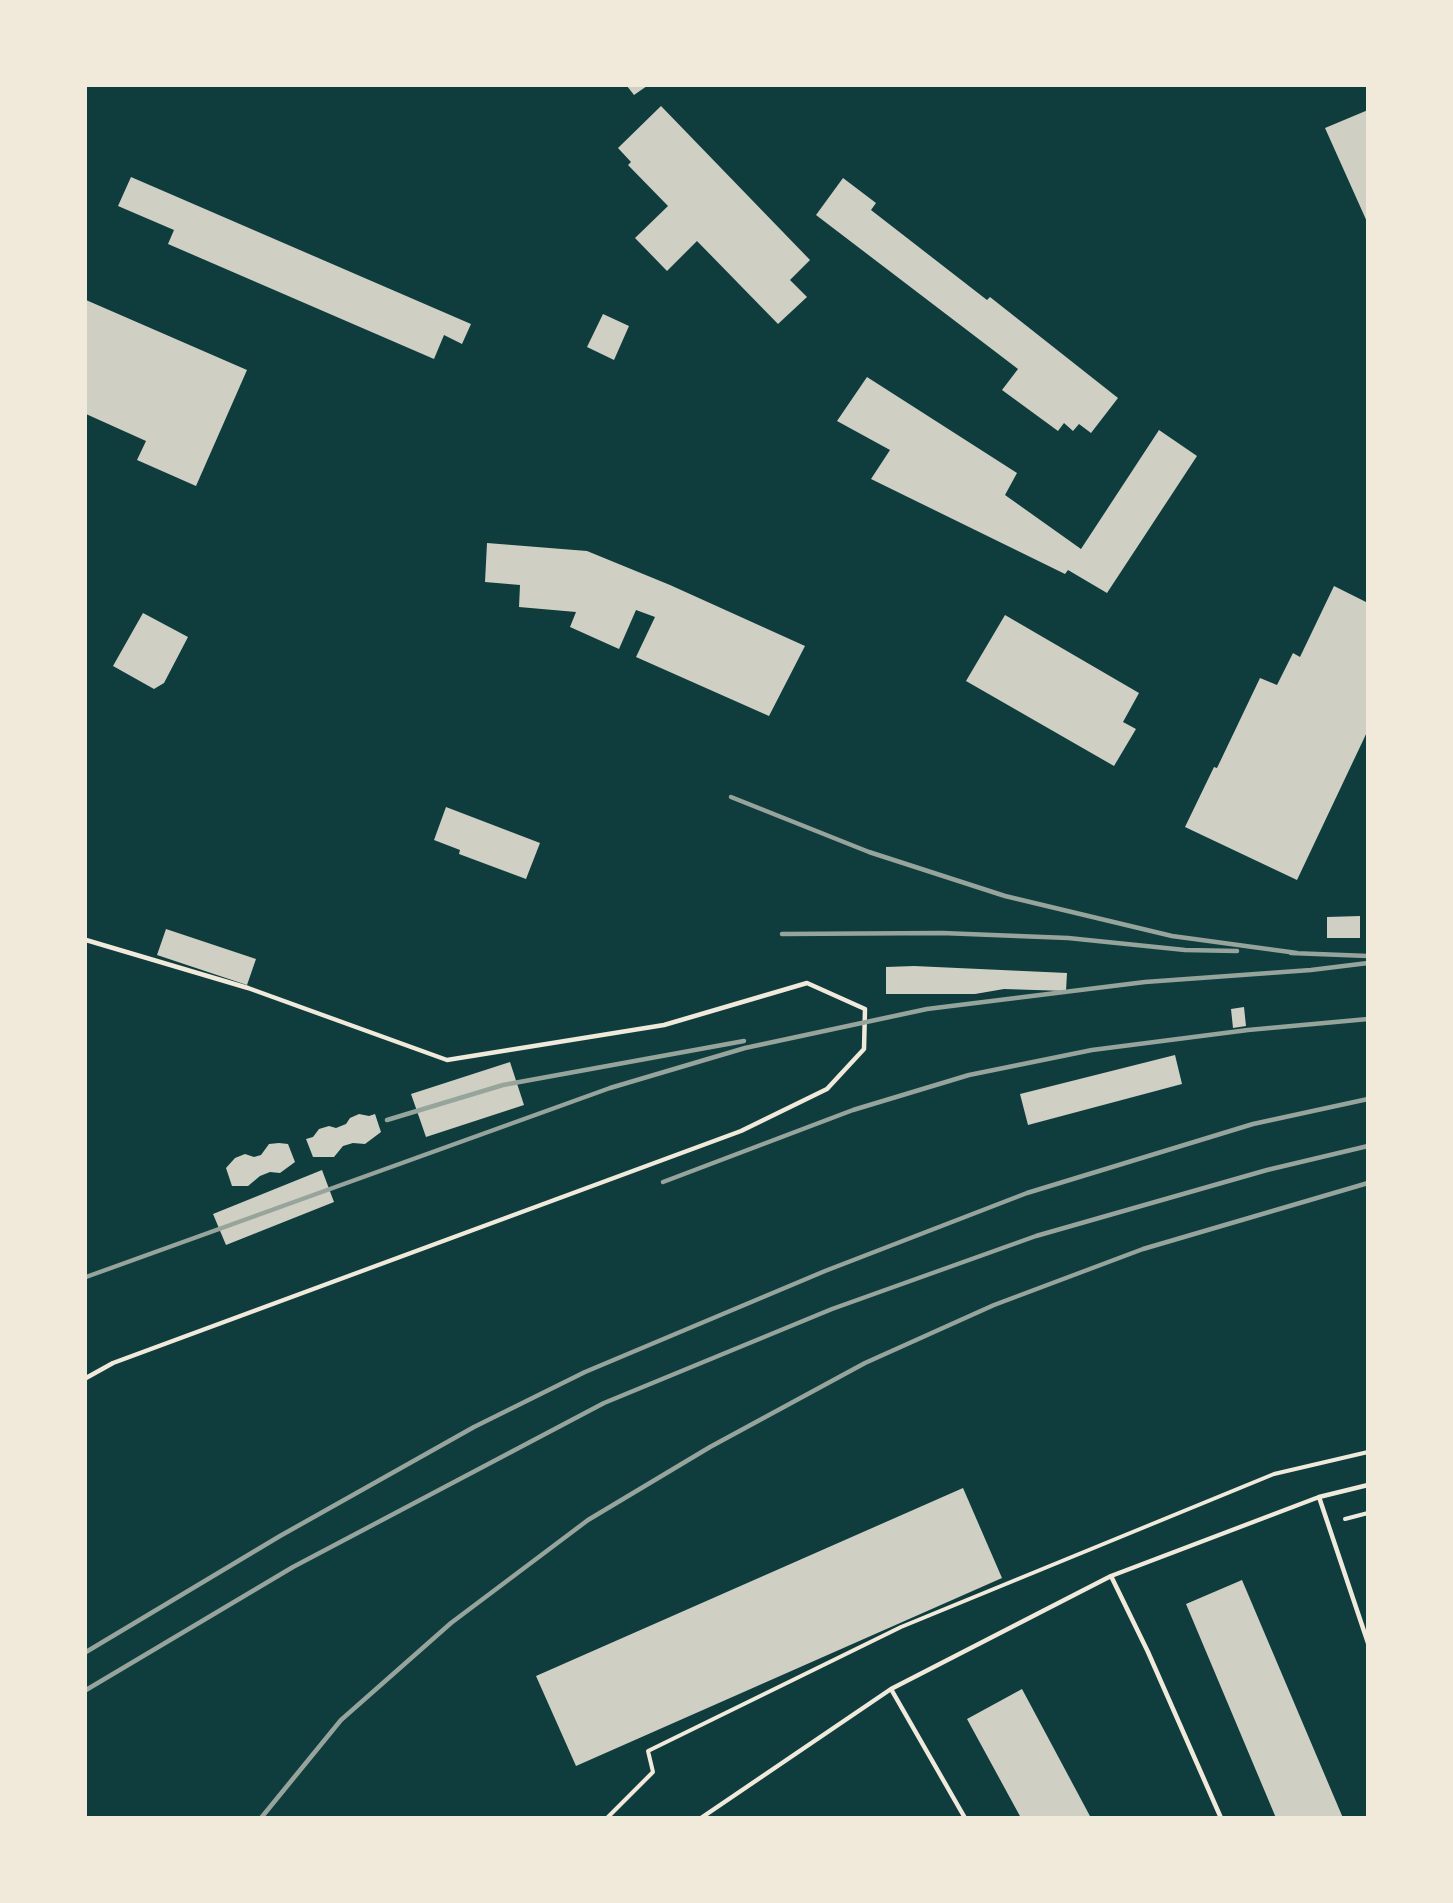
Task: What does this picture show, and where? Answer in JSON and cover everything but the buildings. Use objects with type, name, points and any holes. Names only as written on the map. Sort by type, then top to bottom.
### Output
[{"type":"lane","points":[[86,940],[248,988],[447,1060],[664,1025],[807,983],[865,1009],[864,1049],[827,1089],[741,1131],[113,1362],[86,1378]]},
{"type":"lane","points":[[701,1818],[891,1689],[1111,1576],[1319,1497],[1368,1485]]},
{"type":"lane","points":[[1319,1497],[1368,1643]]},
{"type":"lane","points":[[1111,1576],[1148,1652],[1221,1818]]},
{"type":"lane","points":[[891,1689],[965,1818]]},
{"type":"path","points":[[607,1818],[653,1772],[648,1751],[901,1627],[1274,1474],[1368,1452]]},
{"type":"railway","points":[[731,797],[869,852],[1005,896],[1172,936],[1297,953]]},
{"type":"railway","points":[[782,934],[942,933],[1068,938],[1185,950],[1237,951]]},
{"type":"railway","points":[[1291,953],[1368,956]]},
{"type":"railway","points":[[86,1277],[610,1088],[745,1048],[927,1009],[1145,982],[1311,970],[1368,963]]},
{"type":"railway","points":[[663,1182],[853,1110],[969,1075],[1092,1050],[1248,1030],[1368,1019]]},
{"type":"railway","points":[[387,1120],[503,1085],[744,1041]]},
{"type":"railway","points":[[86,1652],[280,1536],[474,1427],[585,1372],[825,1271],[1027,1193],[1253,1124],[1368,1099]]},
{"type":"railway","points":[[86,1690],[293,1567],[604,1403],[832,1309],[1036,1236],[1267,1170],[1368,1146]]},
{"type":"railway","points":[[261,1818],[341,1720],[451,1623],[588,1520],[710,1447],[865,1363],[994,1305],[1143,1249],[1368,1183]]}]
